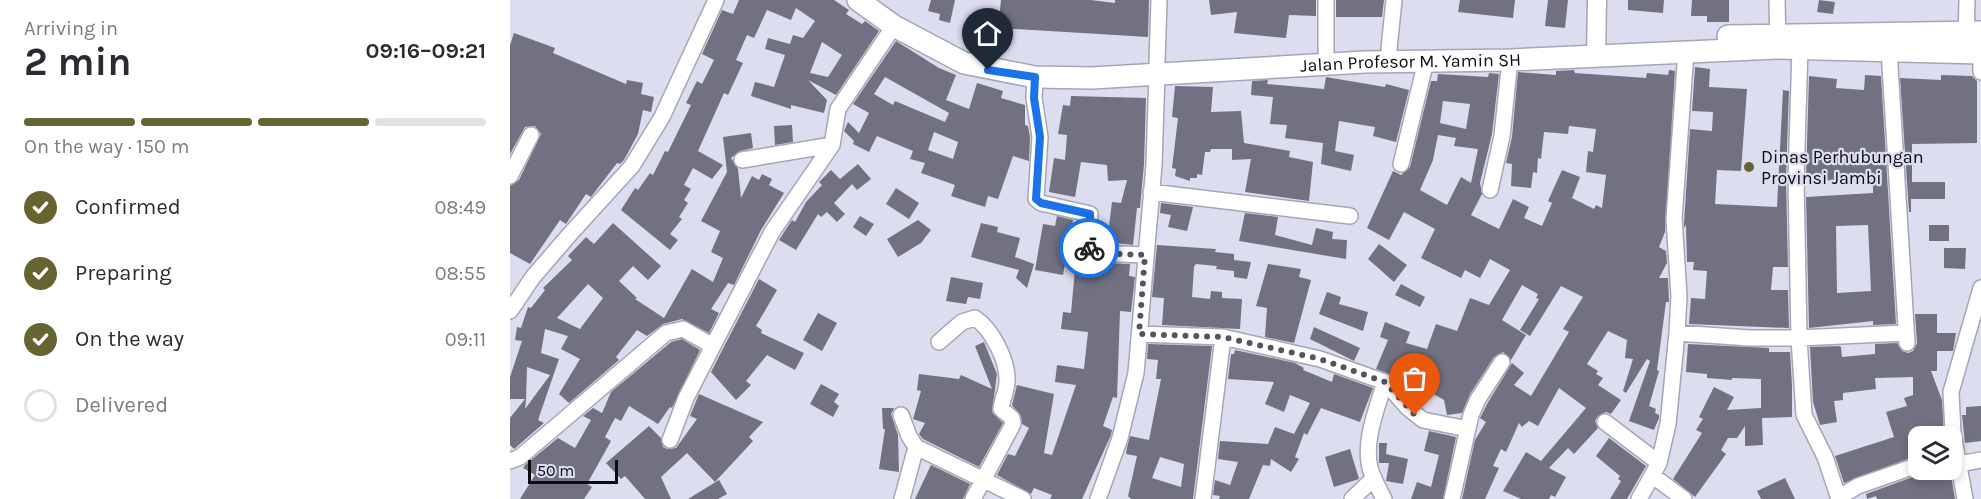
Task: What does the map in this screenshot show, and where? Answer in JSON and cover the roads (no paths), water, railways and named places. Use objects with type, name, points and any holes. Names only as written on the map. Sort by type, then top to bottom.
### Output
[{"type":"highway","name":"Jalan Profesor M. Yamin SH","points":[[858,0],[894,26],[935,50],[964,63],[1035,77],[1092,78],[1157,68],[1287,59],[1510,60],[1596,49],[1976,32]]},
{"type":"highway","name":"Jalan Profesor M. Yamin SH","points":[[883,0],[902,15],[941,38],[969,49],[1012,61],[1157,68]]},
{"type":"highway","name":"Jalan Profesor M. Yamin SH","points":[[1287,59],[1326,52],[1389,49],[1510,48],[1686,51],[1778,41],[1800,48],[1889,50],[1977,58]]},
{"type":"main road","points":[[1596,49],[1597,0]]},
{"type":"street","points":[[510,311],[563,242],[633,166],[662,117],[716,0]]},
{"type":"street","points":[[1098,499],[1133,395],[1151,195],[1159,0]]},
{"type":"street","points":[[1326,0],[1326,52]]},
{"type":"street","points":[[1389,49],[1394,0]]},
{"type":"street","points":[[1777,0],[1778,41]]},
{"type":"street","points":[[1967,0],[1976,32],[1977,58]]},
{"type":"street","points":[[670,440],[686,398],[772,232],[832,145],[838,109],[894,26]]},
{"type":"street","points":[[1800,48],[1796,179],[1799,338],[1804,415],[1825,457],[1839,498],[1858,486],[1908,468]]},
{"type":"street","points":[[1677,333],[1750,338],[1906,338],[1889,50]]},
{"type":"street","points":[[1647,485],[1668,424],[1677,333],[1679,296],[1674,219],[1686,51]]},
{"type":"street","points":[[1490,190],[1502,136],[1510,60]]},
{"type":"street","points":[[1401,164],[1426,61]]},
{"type":"street","points":[[1035,77],[1034,98],[1040,137],[1036,199],[1041,203],[1090,214],[1088,243],[1095,253],[1145,255]]},
{"type":"street","points":[[510,176],[531,135]]},
{"type":"street","points":[[742,160],[832,145]]},
{"type":"street","points":[[1151,195],[1350,216]]},
{"type":"street","points":[[1953,426],[1951,392],[1981,288]]},
{"type":"street","points":[[939,342],[962,322],[971,318],[978,320],[1000,352],[1006,368],[1007,387],[1001,409],[1013,423],[973,499]]},
{"type":"street","points":[[510,461],[520,457],[666,333],[683,329],[713,346]]},
{"type":"street","points":[[1139,334],[1223,337],[1320,359],[1385,382],[1408,408],[1423,420],[1468,429]]},
{"type":"street","points":[[1203,499],[1223,337]]},
{"type":"street","points":[[1452,499],[1468,429],[1478,399],[1502,362]]},
{"type":"street","points":[[1384,499],[1374,478],[1369,459],[1369,443],[1385,382]]},
{"type":"street","points":[[901,415],[916,447],[1023,499]]},
{"type":"street","points":[[1605,422],[1647,485],[1684,499]]},
{"type":"street","points":[[902,499],[916,447]]},
{"type":"street","points":[[1962,458],[1981,460]]},
{"type":"street","points":[[1352,499],[1374,478]]},
{"type":"street","points":[[1961,480],[1965,499]]},
{"type":"place","name":"Dinas Perhubungan Provinsi Jambi","points":[[1749,167]]}]
